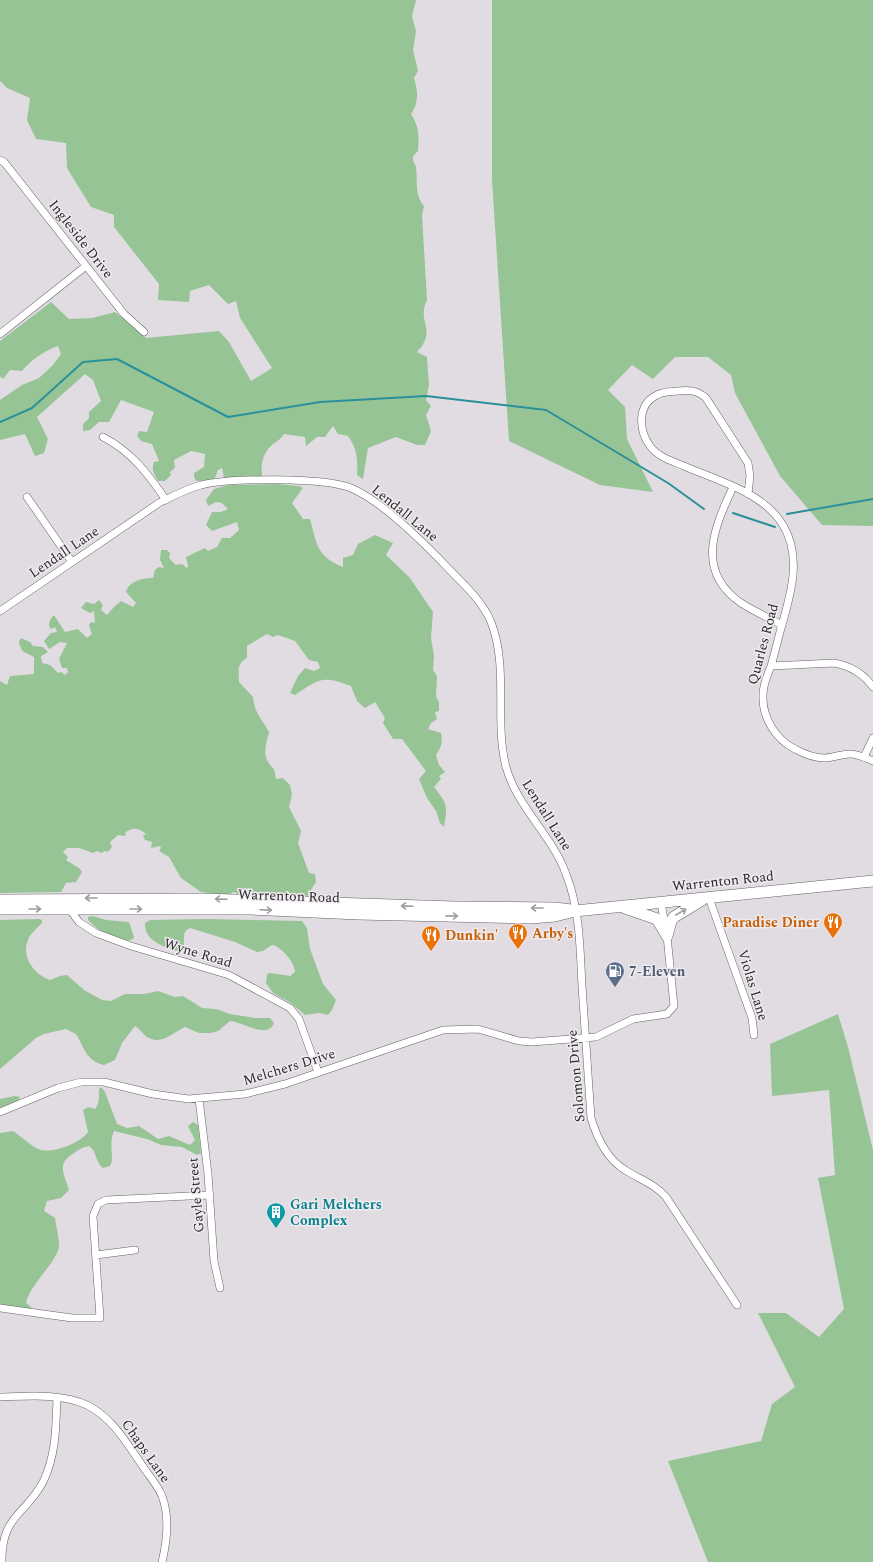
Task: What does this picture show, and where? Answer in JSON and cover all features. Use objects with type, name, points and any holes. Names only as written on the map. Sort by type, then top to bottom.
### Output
[{"type":"main road","name":"Warrenton Road","points":[[0,909],[250,909],[358,914],[519,918],[555,916],[575,911],[620,906],[873,881]]},
{"type":"main road","name":"Warrenton Road","points":[[0,900],[62,898],[203,899],[429,906],[555,908],[575,911]]},
{"type":"main road","points":[[667,936],[671,921],[674,917],[708,898]]},
{"type":"main road","points":[[620,906],[657,919],[667,936]]},
{"type":"street","name":"Ingleside Drive","points":[[0,160],[4,162],[124,314],[144,332]]},
{"type":"street","points":[[0,334],[86,266]]},
{"type":"street","name":"Quarles Road","points":[[748,494],[750,471],[738,446],[706,398],[696,391],[683,391],[660,393],[650,399],[645,405],[641,422],[646,440],[650,447],[662,456],[748,494],[766,506],[784,527],[790,543],[794,570],[792,586],[771,666],[764,686],[763,705],[768,722],[780,738],[795,750],[815,757],[831,758],[850,754],[864,757],[873,761]]},
{"type":"street","points":[[103,438],[126,450],[139,463],[166,500]]},
{"type":"street","name":"Lendall Lane","points":[[0,611],[166,500],[192,488],[230,481],[288,481],[338,484],[361,493],[375,503],[438,558],[479,601],[490,620],[498,652],[502,740],[506,766],[515,790],[561,861],[571,887],[575,911]]},
{"type":"street","points":[[733,487],[719,517],[712,542],[715,570],[725,587],[740,602],[782,625]]},
{"type":"street","points":[[27,497],[72,562]]},
{"type":"street","points":[[771,666],[834,663],[842,664],[859,672],[873,687]]},
{"type":"street","points":[[864,757],[873,738]]},
{"type":"street","name":"Wyne Road","points":[[62,898],[79,922],[96,933],[131,946],[219,971],[290,1008],[299,1018],[318,1072]]},
{"type":"street","name":"Violas Lane","points":[[708,898],[752,1018],[754,1035]]},
{"type":"street","points":[[661,902],[667,936]]},
{"type":"street","name":"Solomon Drive","points":[[575,911],[579,934],[591,1118],[595,1130],[613,1161],[624,1169],[657,1187],[666,1197],[737,1305]]},
{"type":"street","name":"Melchers Drive","points":[[0,1112],[58,1088],[87,1082],[111,1084],[171,1097],[199,1099],[245,1094],[265,1090],[443,1030],[478,1029],[512,1039],[532,1042],[596,1037],[633,1019],[663,1015],[672,1010],[675,1002],[667,936]]},
{"type":"street","name":"Gayle Street","points":[[199,1099],[210,1195],[214,1261],[220,1288]]},
{"type":"street","points":[[0,1308],[72,1318],[100,1318],[93,1216],[98,1204],[106,1200],[210,1195]]},
{"type":"street","points":[[96,1255],[134,1250]]},
{"type":"street","name":"Chaps Lane","points":[[0,1397],[33,1395],[75,1401],[88,1406],[111,1423],[155,1483],[162,1496],[167,1523],[167,1540],[162,1562]]},
{"type":"street","points":[[2,1562],[2,1545],[7,1529],[43,1481],[49,1466],[54,1446],[57,1398]]},
{"type":"green space","points":[[0,0],[416,0],[412,16],[416,31],[413,50],[418,71],[414,78],[417,101],[411,114],[416,123],[418,136],[418,151],[414,155],[413,160],[416,167],[419,197],[424,206],[422,215],[427,300],[424,308],[426,338],[417,352],[427,357],[429,385],[426,400],[431,406],[426,415],[431,431],[425,445],[417,445],[396,437],[368,448],[363,479],[357,475],[356,454],[351,441],[348,436],[338,434],[333,426],[325,437],[317,437],[306,446],[305,437],[284,434],[265,454],[262,465],[262,476],[224,478],[222,468],[218,470],[214,480],[196,481],[194,473],[204,467],[205,454],[191,451],[174,460],[175,468],[170,472],[171,475],[165,481],[158,481],[154,474],[153,467],[154,462],[159,461],[152,444],[141,441],[137,436],[139,431],[147,432],[154,412],[121,400],[109,422],[99,422],[90,430],[83,431],[83,424],[89,418],[89,412],[101,401],[93,380],[85,374],[37,417],[48,439],[44,453],[35,456],[25,434],[0,440],[0,400],[22,385],[39,378],[53,365],[61,354],[58,346],[53,348],[43,353],[22,371],[10,370],[3,379],[0,376],[0,341],[51,302],[69,319],[92,318],[115,312],[146,338],[219,331],[229,342],[251,381],[272,368],[240,318],[236,301],[228,304],[209,285],[190,291],[189,302],[158,300],[159,284],[114,227],[114,215],[91,207],[67,168],[66,143],[36,139],[27,120],[30,98],[7,88],[0,81]]},
{"type":"green space","points":[[492,0],[873,0],[873,526],[822,525],[780,476],[735,393],[731,375],[708,357],[675,357],[653,379],[632,365],[608,390],[625,407],[627,439],[653,492],[600,485],[509,441],[492,180]]},
{"type":"green space","points":[[277,484],[299,486],[303,488],[292,503],[303,519],[310,519],[314,536],[319,548],[327,558],[334,563],[343,567],[343,558],[353,555],[358,544],[375,535],[393,543],[386,555],[410,578],[433,612],[431,638],[434,656],[433,670],[437,676],[436,697],[439,702],[439,711],[435,712],[437,719],[431,723],[428,729],[441,733],[442,736],[441,745],[436,755],[439,765],[445,772],[439,776],[441,779],[434,787],[442,797],[446,809],[444,827],[440,823],[436,811],[427,798],[419,779],[426,771],[402,739],[393,739],[383,723],[385,718],[375,702],[365,708],[357,701],[351,686],[327,680],[316,682],[295,695],[290,693],[298,676],[305,668],[314,671],[320,668],[318,662],[309,660],[295,641],[278,635],[273,637],[267,634],[247,646],[247,658],[243,660],[239,668],[239,682],[253,697],[257,711],[269,732],[265,753],[267,760],[274,769],[276,779],[283,778],[290,785],[292,794],[289,807],[301,831],[298,843],[309,873],[315,874],[316,882],[307,896],[249,892],[241,895],[234,892],[227,895],[201,892],[181,878],[169,857],[159,851],[161,848],[160,846],[151,848],[152,842],[145,840],[143,836],[146,834],[141,830],[136,829],[131,829],[126,832],[125,836],[118,835],[110,842],[112,847],[108,852],[105,851],[101,853],[97,851],[93,853],[79,848],[67,848],[63,852],[68,857],[66,860],[79,868],[82,872],[76,882],[66,883],[61,892],[0,893],[0,681],[7,685],[10,676],[34,674],[34,657],[22,650],[19,641],[21,638],[30,642],[33,646],[43,647],[48,652],[41,656],[42,663],[50,665],[58,673],[61,672],[65,675],[68,672],[67,668],[62,668],[59,659],[67,643],[60,642],[49,649],[44,641],[51,633],[57,632],[55,627],[51,629],[49,626],[50,620],[54,615],[65,632],[78,629],[87,638],[92,634],[89,625],[91,622],[95,623],[94,611],[90,613],[81,608],[86,602],[94,604],[99,600],[103,605],[101,610],[107,615],[121,601],[133,607],[136,603],[126,592],[130,585],[136,581],[153,578],[155,570],[159,567],[164,568],[160,560],[161,550],[167,550],[170,553],[169,558],[176,565],[182,564],[187,568],[186,557],[205,548],[208,551],[217,547],[222,538],[230,538],[239,530],[237,522],[212,531],[206,525],[212,512],[221,512],[228,509],[222,503],[216,502],[208,506],[206,500],[214,489],[228,485]]},
{"type":"green space","points":[[93,916],[106,920],[129,922],[134,937],[133,939],[122,940],[102,932],[88,920],[88,917]]},
{"type":"green space","points":[[204,919],[302,921],[307,928],[310,949],[323,984],[336,1000],[332,1010],[328,1015],[319,1013],[305,1015],[291,1003],[273,993],[266,983],[267,974],[270,973],[290,976],[295,972],[293,964],[276,946],[272,945],[263,951],[257,952],[235,942],[190,928],[184,934],[183,949],[178,951],[161,945],[151,939],[145,923],[150,920]]},
{"type":"green space","points":[[0,920],[42,920],[42,923],[29,938],[26,946],[26,953],[30,964],[34,969],[39,974],[50,980],[67,975],[84,990],[102,1000],[111,1001],[125,994],[144,994],[158,991],[175,997],[183,996],[202,1008],[216,1009],[230,1014],[255,1018],[270,1018],[274,1023],[271,1028],[260,1030],[230,1021],[218,1031],[211,1033],[199,1033],[185,1027],[167,1037],[158,1040],[147,1037],[135,1026],[122,1043],[115,1060],[104,1065],[89,1057],[76,1034],[66,1029],[44,1034],[36,1038],[0,1069]]},
{"type":"green space","points":[[838,1014],[848,1047],[873,1150],[873,1562],[708,1562],[668,1461],[761,1441],[772,1404],[795,1387],[758,1313],[786,1313],[819,1337],[844,1309],[818,1178],[835,1175],[829,1090],[772,1096],[770,1044]]},
{"type":"green space","points":[[101,1087],[105,1092],[117,1124],[127,1128],[139,1126],[158,1139],[169,1136],[190,1145],[195,1140],[188,1126],[193,1122],[198,1125],[201,1153],[197,1155],[182,1147],[161,1145],[147,1139],[114,1131],[112,1136],[112,1159],[110,1166],[103,1168],[100,1166],[92,1148],[89,1146],[68,1157],[63,1165],[63,1169],[69,1190],[61,1198],[47,1201],[44,1211],[55,1218],[59,1246],[54,1259],[29,1296],[26,1303],[32,1308],[31,1310],[0,1306],[0,1133],[13,1131],[36,1148],[43,1150],[57,1149],[72,1144],[88,1132],[83,1110],[89,1107],[95,1109],[99,1097],[99,1089]]},
{"type":"green space","points":[[15,1096],[20,1097],[18,1101],[0,1108],[0,1099]]},
{"type":"waterway","points":[[0,422],[32,408],[83,362],[117,359],[228,417],[320,402],[426,396],[546,410],[668,483],[704,509]]},
{"type":"waterway","points":[[787,514],[873,499]]},
{"type":"waterway","points":[[733,513],[775,527]]},
{"type":"place","name":"Paradise Diner","points":[[833,939]]},
{"type":"place","name":"Arby's","points":[[518,950]]},
{"type":"place","name":"Dunkin'","points":[[431,952]]},
{"type":"place","name":"7-Eleven","points":[[615,988]]},
{"type":"place","name":"Gari Melchers Complex","points":[[276,1229]]}]
